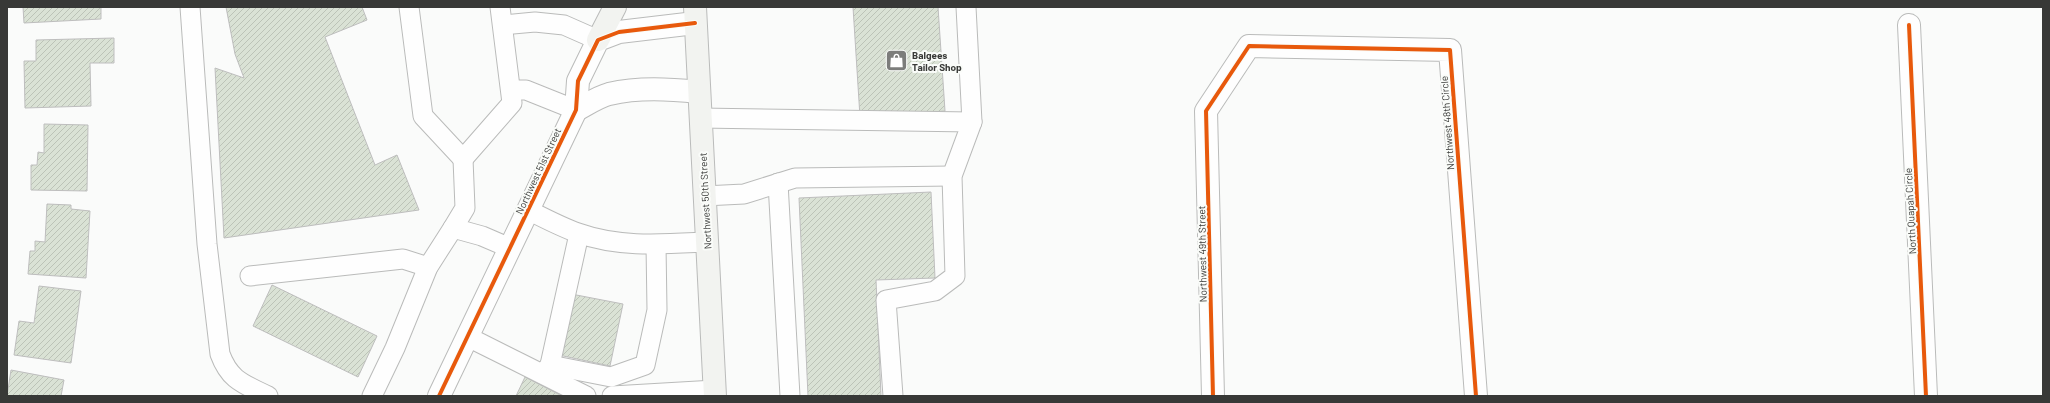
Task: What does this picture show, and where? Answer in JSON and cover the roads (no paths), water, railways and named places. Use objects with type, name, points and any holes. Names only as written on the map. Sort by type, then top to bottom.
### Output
[{"type":"main road","points":[[598,40],[615,7]]},
{"type":"main road","name":"Northwest 50th Street","points":[[695,15],[715,393]]},
{"type":"street","points":[[598,40],[619,32],[695,15]]},
{"type":"street","name":"North Quapah Circle","points":[[1909,25],[1926,396]]},
{"type":"street","name":"Northwest 51st Street","points":[[439,396],[576,110],[578,81],[598,40]]},
{"type":"street","name":"Northwest 48th Circle","points":[[1206,111],[1249,46],[1450,50],[1476,396]]},
{"type":"street","points":[[576,110],[608,94],[628,91],[664,88],[699,92]]},
{"type":"street","name":"Northwest 49th Street","points":[[1206,111],[1213,396]]},
{"type":"lane","points":[[190,7],[206,244],[220,354],[225,369],[235,379],[268,396]]},
{"type":"lane","points":[[372,396],[395,348],[428,267],[465,208],[463,160],[423,116],[408,7]]},
{"type":"lane","points":[[893,396],[886,300],[935,291],[955,276],[952,176],[972,122],[966,7]]},
{"type":"lane","points":[[463,160],[512,103],[501,16],[564,25],[598,40]]},
{"type":"lane","points":[[511,90],[526,90],[576,110]]},
{"type":"lane","points":[[700,118],[972,122]]},
{"type":"lane","points":[[704,196],[744,194],[795,178],[952,176]]},
{"type":"lane","points":[[778,183],[790,396]]},
{"type":"lane","points":[[528,210],[579,234],[627,243],[656,245],[707,242]]},
{"type":"lane","points":[[453,228],[482,236],[510,248]]},
{"type":"lane","points":[[547,370],[579,234]]},
{"type":"lane","points":[[547,370],[610,377],[645,365],[657,310],[656,245]]},
{"type":"lane","points":[[250,276],[403,259],[428,267]]},
{"type":"lane","points":[[468,337],[547,370],[586,396]]},
{"type":"lane","points":[[612,396],[715,393]]},
{"type":"place","name":"Balgees Tailor Shop","points":[[897,61]]}]
